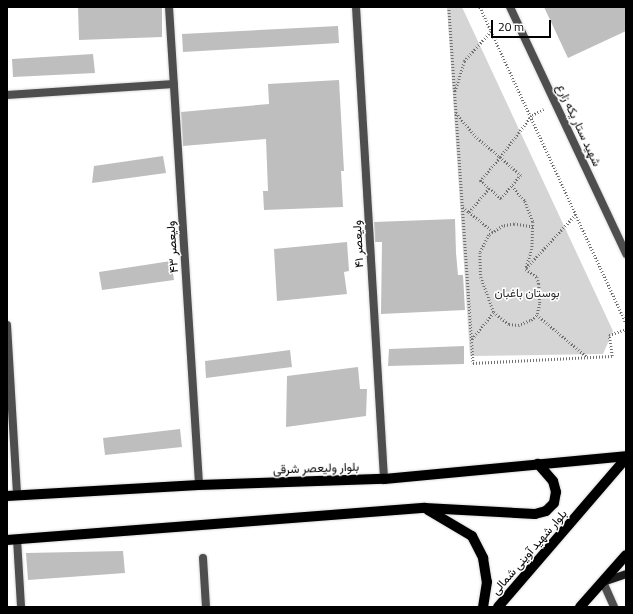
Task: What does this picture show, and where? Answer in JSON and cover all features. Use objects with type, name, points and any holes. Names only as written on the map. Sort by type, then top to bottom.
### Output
[{"type":"main road","name":"بلوار ولیعصر شرقی","points":[[12,496],[199,485],[384,479],[626,457]]},
{"type":"main road","name":"بلوار شهید آوینی شمالی","points":[[498,607],[579,514],[626,457]]},
{"type":"main road","points":[[12,539],[425,508],[535,514],[546,511],[554,504],[556,492],[553,481],[538,464]]},
{"type":"main road","points":[[425,508],[453,522],[472,536],[483,558],[487,582],[483,607]]},
{"type":"main road","points":[[580,607],[626,555]]},
{"type":"main road","points":[[603,582],[626,574]]},
{"type":"street","name":"ولیعصر ۴۳","points":[[169,7],[199,485]]},
{"type":"street","name":"ولیعصر ۴۱","points":[[356,7],[384,479]]},
{"type":"street","name":"شهید ستار یکه زارع","points":[[510,7],[626,254]]},
{"type":"street","points":[[7,95],[174,84]]},
{"type":"street","points":[[7,325],[12,496]]},
{"type":"street","points":[[12,539],[21,607]]},
{"type":"street","points":[[203,558],[206,607]]},
{"type":"street","points":[[603,582],[614,607]]},
{"type":"path","points":[[449,7],[473,364],[612,356],[609,335],[626,329]]},
{"type":"path","points":[[480,7],[532,115],[626,323]]},
{"type":"path","points":[[454,94],[464,61],[491,31]]},
{"type":"path","points":[[456,112],[475,136],[500,157],[521,175],[501,198],[480,180],[500,157],[532,115],[555,103]]},
{"type":"path","points":[[512,186],[525,201],[533,227],[532,249],[526,269]]},
{"type":"path","points":[[469,212],[489,188]]},
{"type":"path","points":[[462,207],[494,232]]},
{"type":"path","points":[[526,269],[576,214]]},
{"type":"path","points":[[526,269],[536,277],[539,284],[540,304],[537,315],[531,320],[518,325],[509,324],[494,312],[481,277],[480,253],[489,235],[494,232],[514,224],[533,227]]},
{"type":"path","points":[[471,340],[494,312]]},
{"type":"path","points":[[537,315],[587,358]]},
{"type":"green space","name":"بوستان باغبان","points":[[447,7],[462,7],[613,331],[603,354],[470,356]]},
{"type":"building","points":[[78,7],[162,7],[162,37],[79,40]]},
{"type":"building","points":[[544,7],[626,7],[626,31],[568,58]]},
{"type":"building","points":[[338,26],[339,43],[183,52],[182,34]]},
{"type":"building","points":[[93,54],[95,73],[13,77],[12,59]]},
{"type":"building","points":[[339,80],[344,171],[341,171],[343,207],[264,210],[263,191],[268,191],[266,139],[183,146],[181,112],[269,104],[268,84]]},
{"type":"building","points":[[163,156],[166,173],[92,183],[94,166]]},
{"type":"building","points":[[455,219],[458,275],[463,275],[465,310],[381,314],[382,242],[375,242],[374,222]]},
{"type":"building","points":[[347,242],[349,271],[344,272],[347,294],[277,301],[274,249]]},
{"type":"building","points":[[171,261],[174,280],[102,290],[99,272]]},
{"type":"building","points":[[464,346],[464,364],[388,366],[389,349]]},
{"type":"building","points":[[290,350],[292,367],[206,378],[205,361]]},
{"type":"building","points":[[358,367],[360,389],[367,389],[366,416],[286,427],[287,376]]},
{"type":"building","points":[[180,429],[182,447],[105,455],[103,438]]},
{"type":"building","points":[[123,551],[125,573],[28,580],[26,553]]}]
